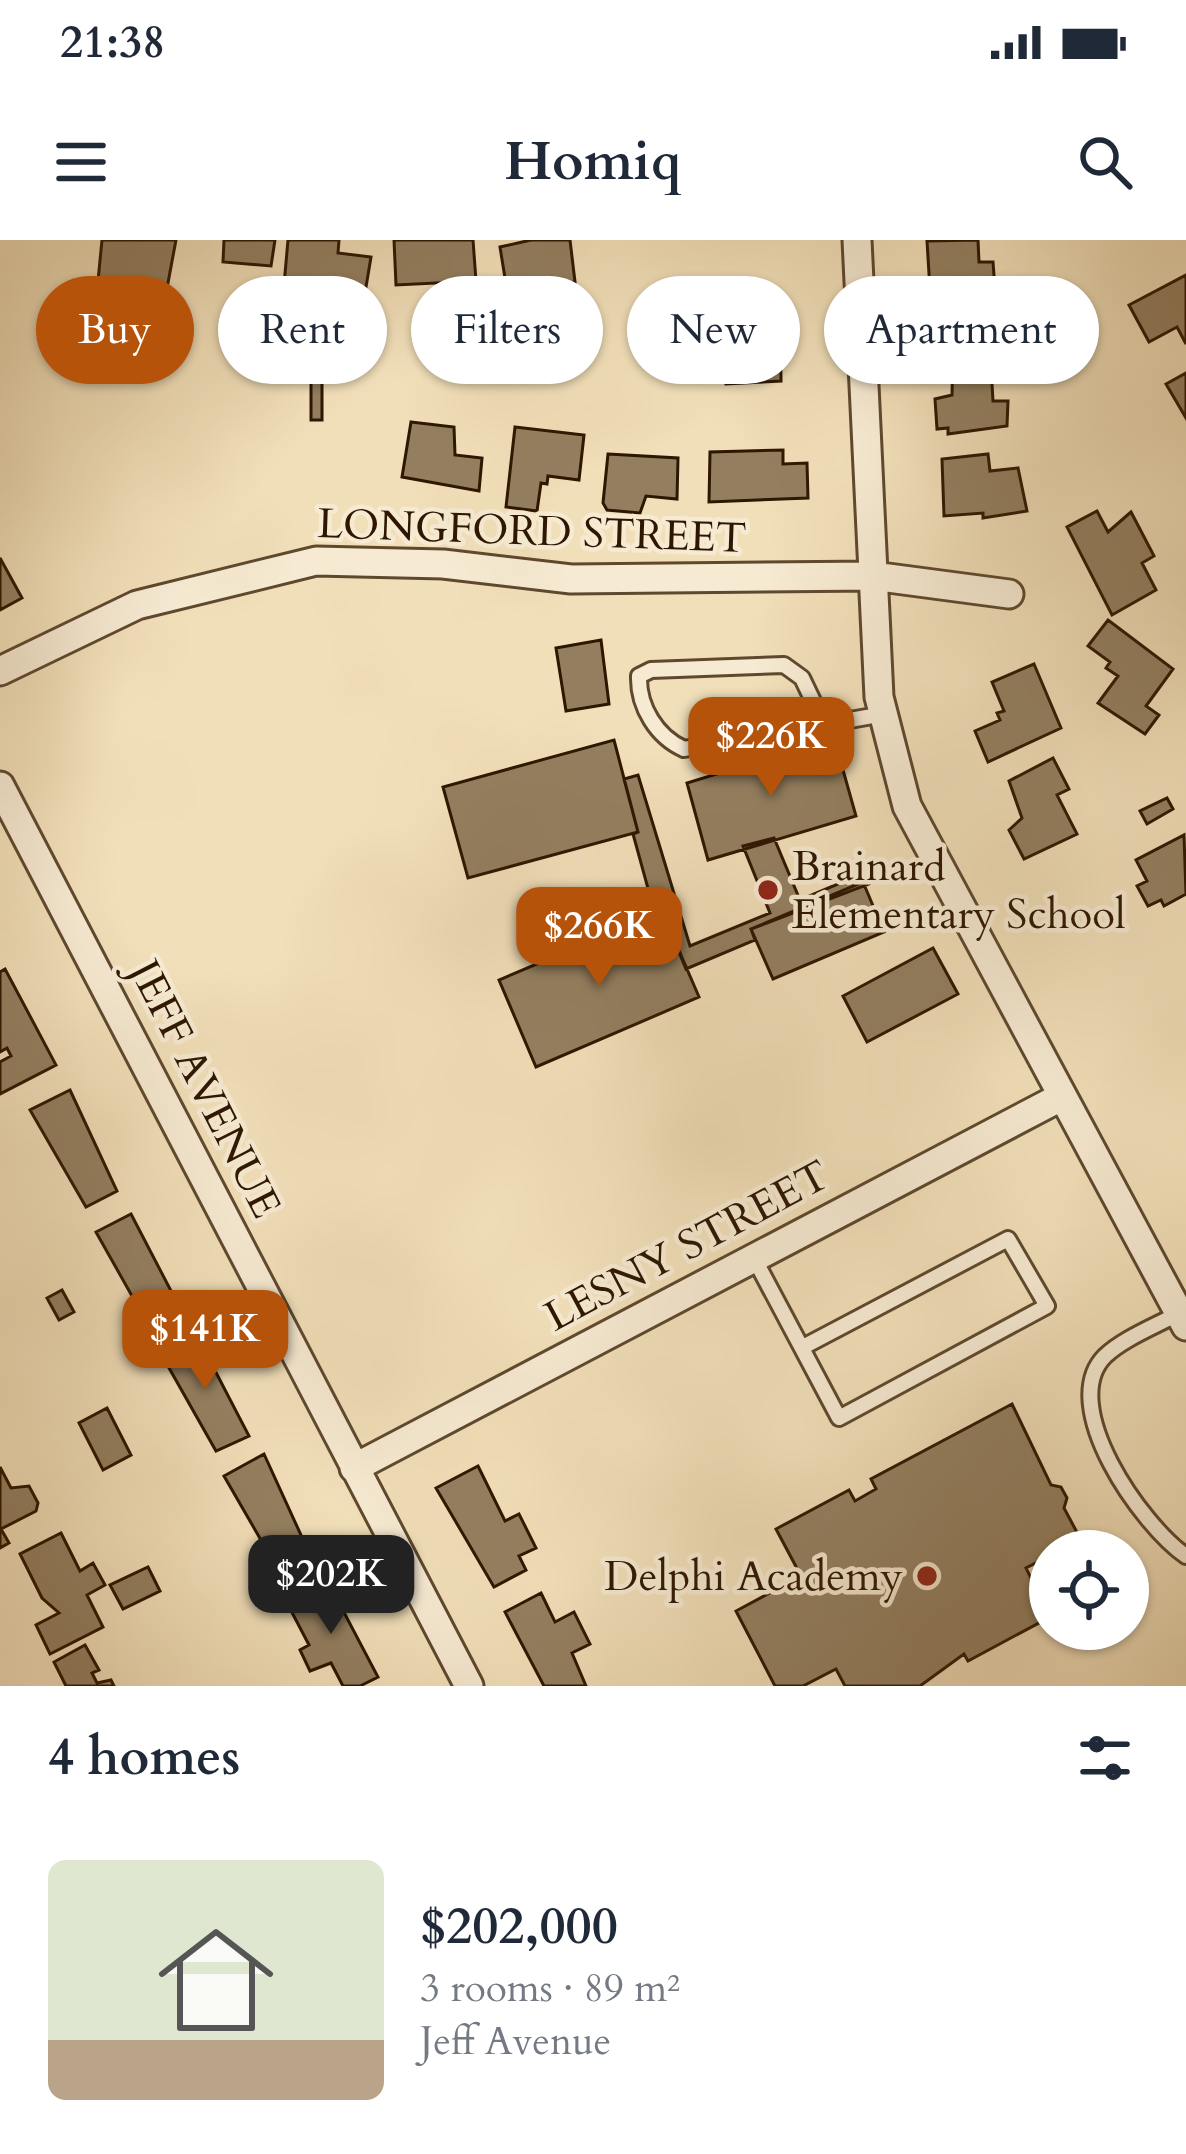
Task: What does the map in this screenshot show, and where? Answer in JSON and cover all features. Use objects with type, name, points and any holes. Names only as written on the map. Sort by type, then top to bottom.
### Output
[{"type":"street","points":[[857,240],[884,714],[907,806],[1182,1320]]},
{"type":"street","name":"LONGFORD STREET","points":[[0,671],[137,605],[316,561],[443,564],[571,579],[873,576],[1009,594]]},
{"type":"street","name":"JEFF AVENUE","points":[[0,786],[469,1686]]},
{"type":"street","name":"LESNY STREET","points":[[354,1468],[1060,1098]]},
{"type":"lane","points":[[824,724],[802,678],[784,665],[651,670],[639,676],[639,691],[663,739],[684,749],[884,714]]},
{"type":"lane","points":[[754,1258],[839,1418],[1047,1306],[1008,1239],[803,1348]]},
{"type":"lane","points":[[1182,1320],[1105,1356],[1090,1382],[1088,1403],[1134,1505],[1166,1542],[1186,1556]]},
{"type":"building","points":[[102,240],[176,240],[169,276],[98,276]]},
{"type":"building","points":[[224,240],[275,240],[271,266],[223,262]]},
{"type":"building","points":[[288,240],[339,240],[338,253],[371,257],[368,276],[285,276]]},
{"type":"building","points":[[394,240],[473,240],[476,276],[411,276],[411,284],[396,285]]},
{"type":"building","points":[[531,240],[570,240],[574,276],[505,276],[500,247]]},
{"type":"building","points":[[978,240],[979,262],[993,262],[994,276],[929,276],[927,241]]},
{"type":"building","points":[[1186,275],[1186,344],[1177,327],[1149,342],[1129,305]]},
{"type":"building","points":[[1186,373],[1186,418],[1166,384]]},
{"type":"building","points":[[311,384],[322,384],[322,420],[311,420]]},
{"type":"building","points":[[952,384],[992,384],[993,401],[1008,401],[1007,426],[948,434],[948,428],[937,429],[935,399],[952,395]]},
{"type":"building","points":[[411,422],[454,427],[455,455],[482,458],[479,491],[402,477]]},
{"type":"building","points":[[515,427],[584,435],[579,480],[548,476],[547,484],[541,483],[537,511],[506,507]]},
{"type":"building","points":[[783,450],[783,464],[807,463],[808,498],[709,502],[710,452]]},
{"type":"building","points":[[608,454],[678,458],[677,499],[646,496],[640,513],[607,510],[603,503]]},
{"type":"building","points":[[988,454],[990,471],[1018,468],[1027,511],[983,518],[983,513],[944,516],[942,459]]},
{"type":"building","points":[[1097,511],[1108,532],[1131,512],[1154,556],[1142,563],[1156,590],[1112,615],[1067,527]]},
{"type":"building","points":[[0,558],[22,598],[0,610]]},
{"type":"building","points":[[1108,620],[1173,669],[1146,706],[1159,715],[1145,734],[1098,703],[1118,676],[1106,668],[1110,662],[1088,646]]},
{"type":"building","points":[[601,640],[609,704],[566,711],[556,648]]},
{"type":"building","points":[[1034,664],[1061,728],[988,762],[975,731],[1000,720],[997,713],[1004,711],[992,682]]},
{"type":"building","points":[[834,738],[856,816],[708,860],[687,783]]},
{"type":"building","points":[[614,740],[638,832],[468,878],[443,787]]},
{"type":"building","points":[[1053,758],[1069,789],[1057,795],[1077,834],[1024,859],[1009,830],[1022,818],[1009,781]]},
{"type":"building","points":[[638,775],[690,946],[770,913],[743,846],[774,838],[800,900],[864,873],[869,884],[751,929],[755,940],[686,969],[662,911],[655,914],[633,834],[638,832],[624,779]]},
{"type":"building","points":[[1167,798],[1173,809],[1147,824],[1140,811]]},
{"type":"building","points":[[1184,835],[1186,894],[1164,906],[1161,900],[1148,906],[1137,886],[1147,881],[1136,860]]},
{"type":"building","points":[[863,882],[884,932],[773,979],[751,929]]},
{"type":"building","points":[[662,911],[699,997],[536,1067],[499,980]]},
{"type":"building","points":[[933,948],[958,994],[867,1042],[843,996]]},
{"type":"building","points":[[5,969],[56,1065],[0,1094],[0,1062],[11,1056],[7,1048],[0,1052],[0,972]]},
{"type":"building","points":[[70,1090],[117,1191],[86,1207],[30,1110]]},
{"type":"building","points":[[131,1214],[182,1312],[150,1328],[96,1232]]},
{"type":"building","points":[[62,1290],[74,1312],[59,1320],[47,1298]]},
{"type":"building","points":[[195,1332],[249,1436],[216,1451],[160,1352]]},
{"type":"building","points":[[1012,1404],[1051,1485],[1061,1487],[1067,1498],[1064,1508],[1076,1530],[1029,1530],[1029,1628],[968,1661],[964,1654],[920,1686],[845,1686],[836,1669],[803,1686],[775,1686],[736,1611],[801,1576],[776,1529],[849,1490],[855,1501],[876,1489],[871,1479]]},
{"type":"building","points":[[107,1408],[131,1455],[103,1470],[79,1423]]},
{"type":"building","points":[[264,1454],[311,1557],[280,1573],[224,1476]]},
{"type":"building","points":[[478,1466],[505,1521],[519,1514],[536,1548],[519,1556],[526,1570],[494,1587],[436,1488]]},
{"type":"building","points":[[0,1467],[11,1488],[29,1486],[38,1503],[36,1511],[1,1529],[9,1543],[0,1548]]},
{"type":"building","points":[[61,1533],[80,1571],[93,1563],[105,1585],[87,1595],[103,1627],[50,1654],[36,1625],[59,1613],[42,1598],[20,1554]]},
{"type":"building","points":[[148,1567],[160,1591],[123,1609],[110,1585]]},
{"type":"building","points":[[328,1582],[378,1677],[360,1686],[343,1686],[331,1663],[310,1671],[300,1650],[309,1645],[287,1603]]},
{"type":"building","points":[[541,1593],[555,1622],[574,1612],[590,1644],[572,1653],[586,1686],[544,1686],[505,1612]]},
{"type":"building","points":[[85,1645],[99,1670],[92,1673],[97,1683],[111,1680],[114,1686],[66,1686],[54,1662]]},
{"type":"place","name":"Brainard Elementary School","points":[[768,890]]},
{"type":"place","name":"Delphi Academy","points":[[927,1576]]}]
